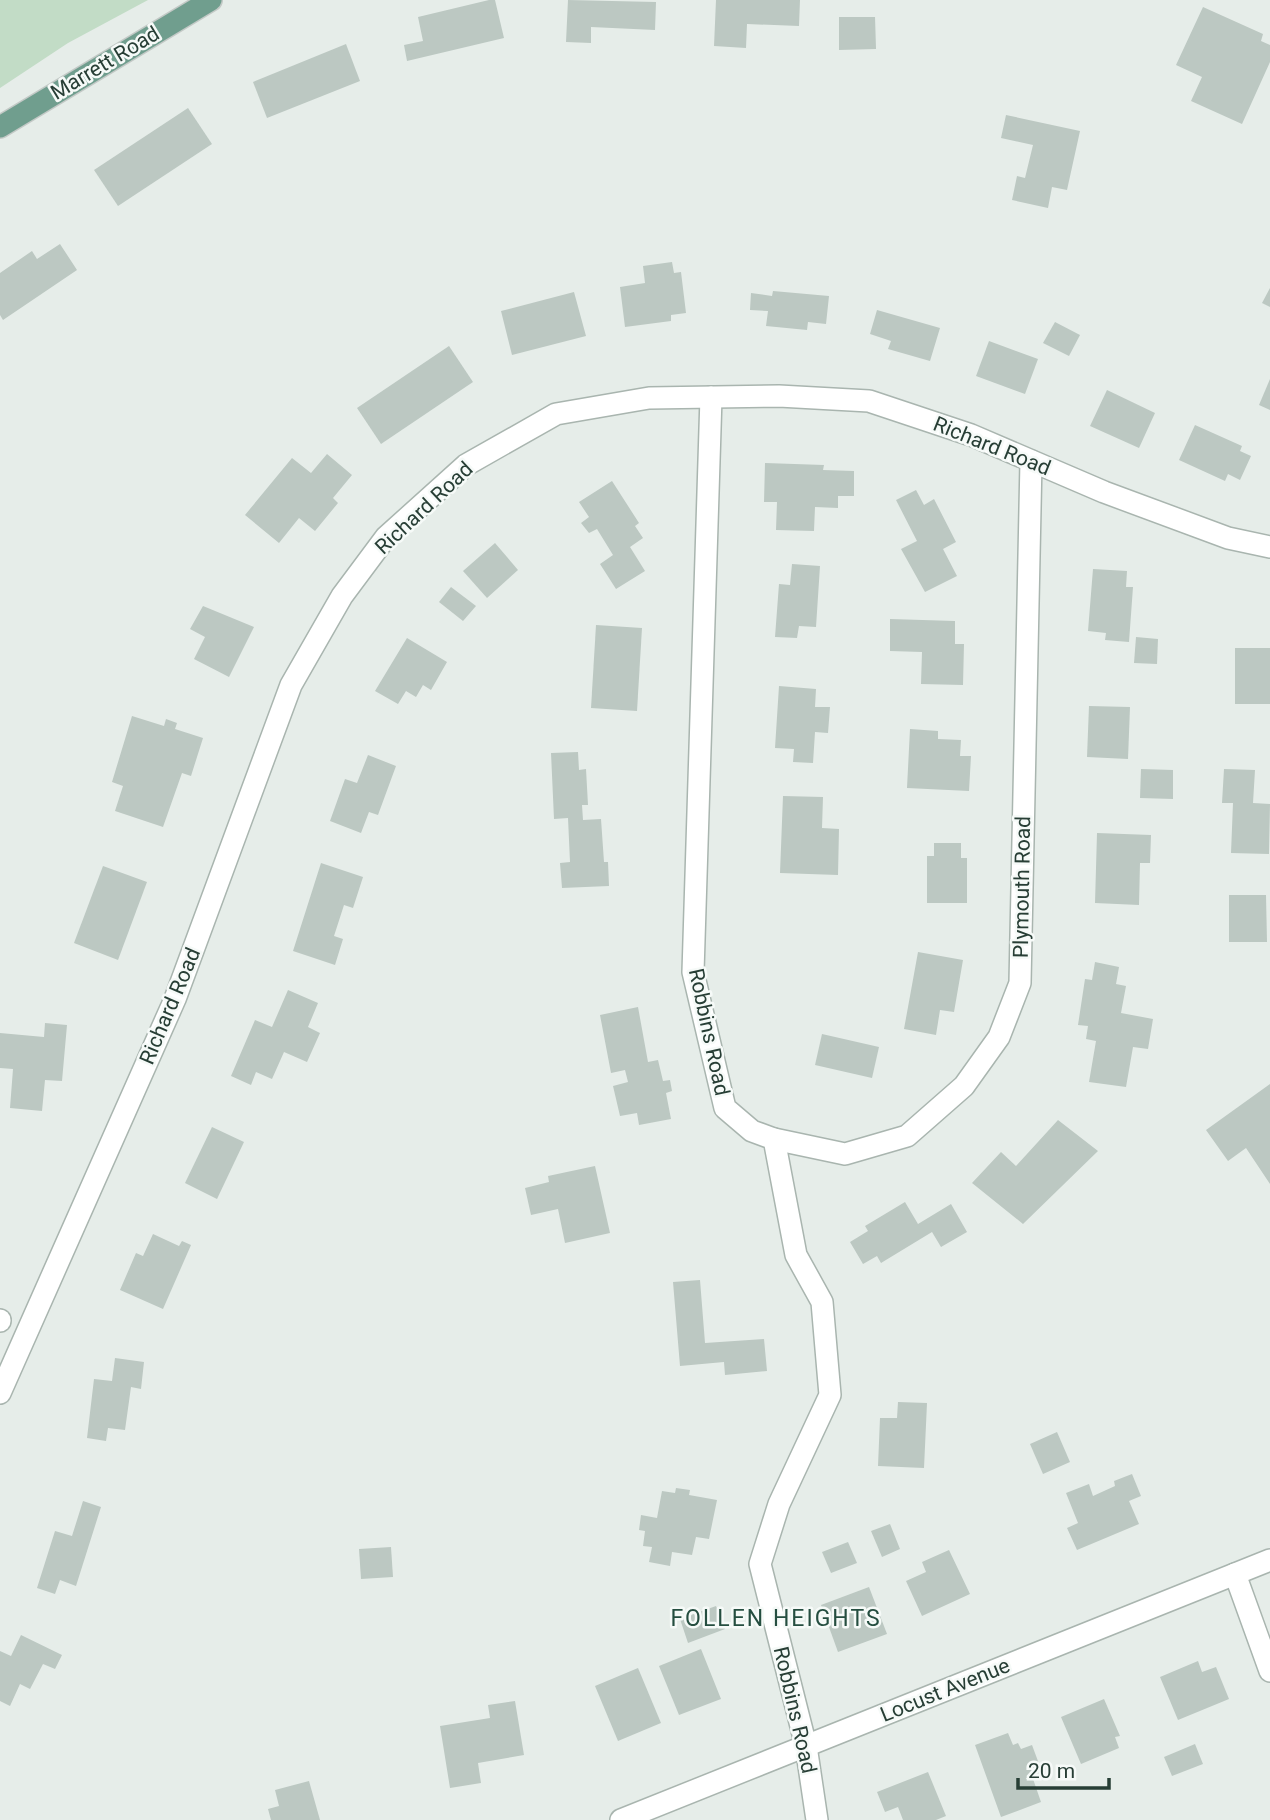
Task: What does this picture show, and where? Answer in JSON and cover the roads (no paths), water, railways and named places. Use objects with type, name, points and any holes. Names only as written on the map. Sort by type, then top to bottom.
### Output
[{"type":"main road","name":"Marrett Road","points":[[0,127],[211,0]]},
{"type":"street","name":"Robbins Road","points":[[710,397],[693,972],[725,1108],[752,1131],[774,1139],[796,1255],[822,1302],[830,1395],[779,1504],[760,1564],[806,1746],[817,1820]]},
{"type":"street","name":"Richard Road","points":[[0,1393],[175,999],[291,685],[342,596],[386,537],[466,465],[556,414],[649,398],[869,401],[971,435],[1227,538],[1270,547]]},
{"type":"street","name":"Plymouth Road","points":[[774,1139],[845,1154],[907,1136],[964,1086],[1004,1026],[1020,983],[1031,461]]},
{"type":"street","name":"Locust Avenue","points":[[621,1820],[1270,1560]]},
{"type":"street","points":[[1235,1574],[1270,1671]]},
{"type":"district","name":"FOLLEN HEIGHTS","points":[[776,1618]]}]
